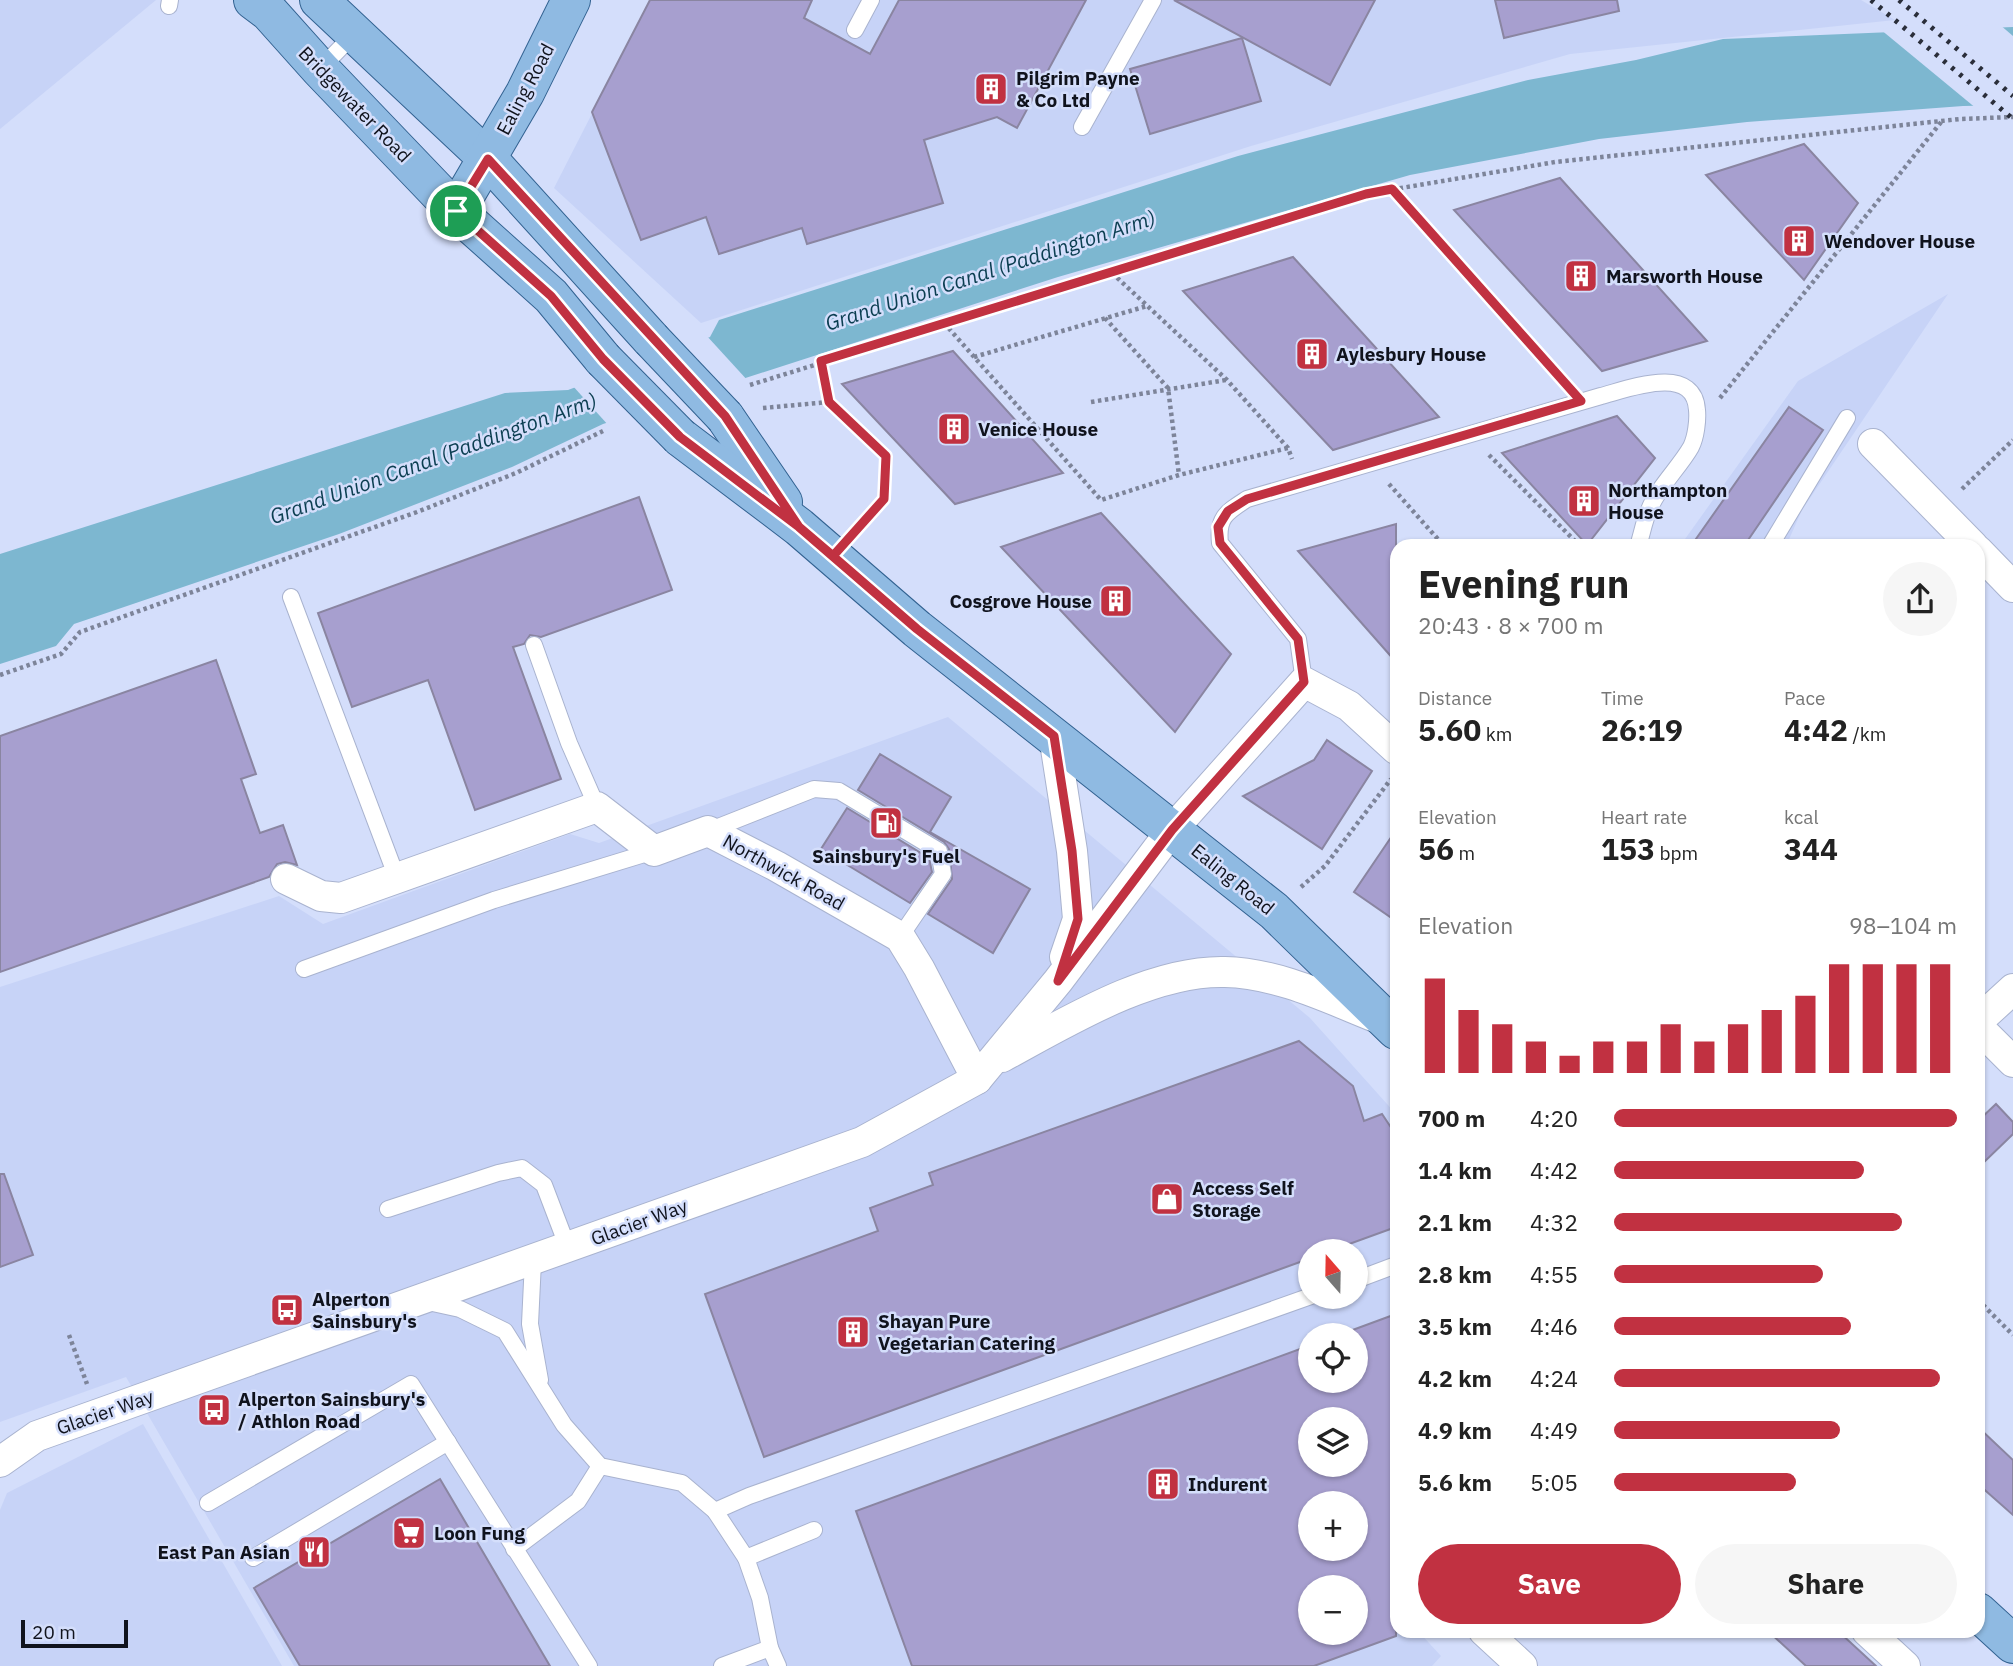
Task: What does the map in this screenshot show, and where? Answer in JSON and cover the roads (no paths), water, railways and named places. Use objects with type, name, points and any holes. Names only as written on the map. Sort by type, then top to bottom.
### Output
[{"type":"main road","name":"Bridgewater Road","points":[[253,0],[269,12],[456,211]]},
{"type":"main road","points":[[319,0],[488,159],[495,211],[551,296]]},
{"type":"main road","name":"Ealing Road","points":[[571,0],[488,159],[725,416],[799,527]]},
{"type":"main road","points":[[456,211],[488,159]]},
{"type":"main road","name":"Ealing Road","points":[[456,211],[551,296],[603,359],[680,437],[799,527],[917,629],[1274,911],[1390,1024]]},
{"type":"main road","points":[[1985,1618],[2013,1644]]},
{"type":"street","points":[[1873,444],[1966,539]]},
{"type":"street","points":[[1985,558],[2013,587]]},
{"type":"street","points":[[1304,682],[1349,706],[1390,754]]},
{"type":"street","name":"Glacier Way","points":[[0,1462],[37,1436],[862,1142],[983,1072],[1058,981],[1172,830],[1304,682]]},
{"type":"street","points":[[1054,736],[1072,851],[1078,919],[1058,981]]},
{"type":"street","points":[[286,879],[321,895],[341,898],[597,807],[654,851]]},
{"type":"street","name":"Northwick Road","points":[[654,851],[708,831],[776,866],[900,937],[983,1072]]},
{"type":"street","points":[[983,1072],[1114,1000],[1153,985],[1194,975],[1225,972],[1301,987],[1390,1025]]},
{"type":"street","points":[[1985,1015],[2013,989]]},
{"type":"street","points":[[1985,1034],[2013,1062]]},
{"type":"street","points":[[1492,1638],[1522,1666]]},
{"type":"street","points":[[1875,1638],[1905,1666]]},
{"type":"lane","points":[[855,30],[871,0]]},
{"type":"lane","points":[[1082,127],[1153,0]]},
{"type":"lane","points":[[320,69],[354,34]]},
{"type":"lane","points":[[1304,682],[1298,639],[1220,543],[1218,527],[1228,511],[1247,499],[1581,401],[1669,381],[1686,387],[1696,399],[1693,444],[1649,508],[1640,539]]},
{"type":"lane","points":[[1774,539],[1846,418]]},
{"type":"lane","points":[[291,597],[397,878]]},
{"type":"lane","points":[[534,645],[569,743],[597,807]]},
{"type":"lane","points":[[708,831],[814,789],[839,792],[939,851],[943,874],[900,937]]},
{"type":"lane","points":[[304,969],[494,900],[654,851]]},
{"type":"lane","points":[[388,1209],[498,1173],[522,1168],[544,1185],[568,1248]]},
{"type":"lane","points":[[533,1261],[530,1324],[542,1389]]},
{"type":"lane","points":[[1368,1276],[1390,1267]]},
{"type":"lane","points":[[422,1300],[460,1309],[505,1331],[565,1425],[600,1466],[682,1483],[715,1511],[747,1558],[760,1598],[770,1648],[778,1666]]},
{"type":"lane","points":[[715,1511],[775,1487],[1298,1301]]},
{"type":"lane","points":[[208,1503],[411,1384],[589,1666]]},
{"type":"lane","points":[[253,1558],[447,1442]]},
{"type":"lane","points":[[513,1549],[578,1501],[600,1466]]},
{"type":"lane","points":[[747,1558],[814,1531]]},
{"type":"lane","points":[[723,1666],[770,1648]]},
{"type":"water","name":"Grand Union Canal (Paddington Arm)","points":[[2013,27],[2013,105],[1963,106],[1747,122],[1599,139],[1410,175],[1058,277],[603,424],[512,467],[339,534],[74,624],[56,646],[0,664],[0,554],[505,393],[568,390],[710,337],[719,320],[1238,156],[1528,80],[1636,60],[1723,39]]},
{"type":"railway","points":[[1871,0],[2013,119]]},
{"type":"railway","points":[[1899,0],[2013,96]]},
{"type":"place","name":"Pilgrim Payne & Co Ltd","points":[[991,89]]},
{"type":"place","name":"Wendover House","points":[[1799,241]]},
{"type":"place","name":"Marsworth House","points":[[1581,276]]},
{"type":"place","name":"Aylesbury House","points":[[1312,354]]},
{"type":"place","name":"Venice House","points":[[954,429]]},
{"type":"place","name":"Northampton House","points":[[1584,501]]},
{"type":"place","name":"Cosgrove House","points":[[1116,601]]},
{"type":"place","name":"Sainsbury's Fuel","points":[[886,823]]},
{"type":"place","name":"Access Self Storage","points":[[1167,1199]]},
{"type":"place","name":"Alperton Sainsbury's","points":[[287,1310]]},
{"type":"place","name":"Shayan Pure Vegetarian Catering","points":[[853,1332]]},
{"type":"place","name":"Alperton Sainsbury's / Athlon Road","points":[[214,1410]]},
{"type":"place","name":"Indurent","points":[[1163,1484]]},
{"type":"place","name":"Loon Fung","points":[[409,1533]]},
{"type":"place","name":"East Pan Asian","points":[[314,1552]]}]
